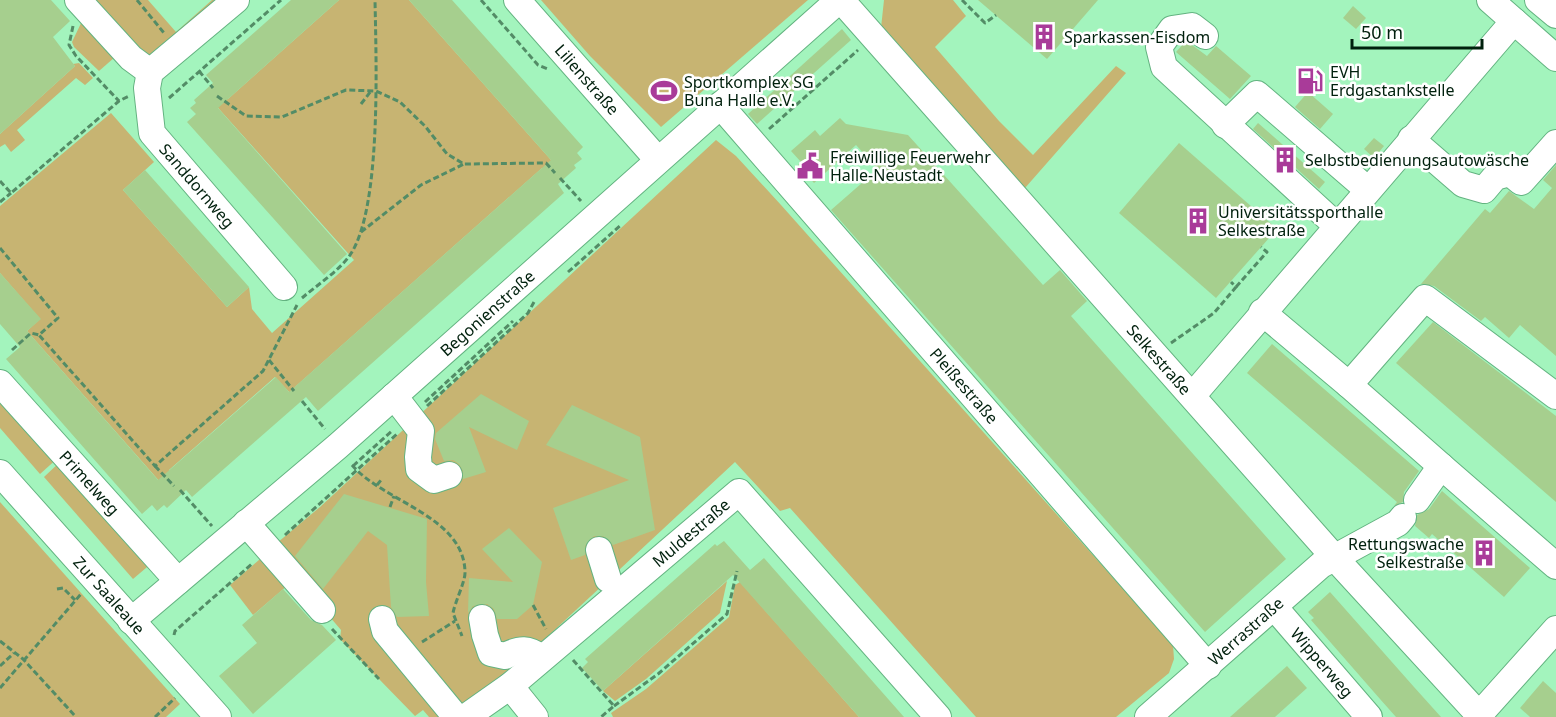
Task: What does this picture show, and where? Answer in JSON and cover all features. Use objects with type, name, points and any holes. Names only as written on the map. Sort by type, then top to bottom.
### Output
[{"type":"street","points":[[77,9],[131,58],[149,80],[236,0]]},
{"type":"street","name":"Lilienstraße","points":[[517,0],[658,160]]},
{"type":"street","name":"Begonienstraße","points":[[131,621],[178,581],[214,529],[246,523],[394,396],[840,0]]},
{"type":"street","name":"Selkestraße","points":[[840,0],[1193,395],[1341,554],[1480,716]]},
{"type":"street","points":[[1490,0],[1556,58]]},
{"type":"street","points":[[1538,0],[1556,15]]},
{"type":"street","points":[[1193,395],[1514,21]]},
{"type":"street","points":[[1205,36],[1192,26],[1172,29],[1159,47],[1164,68],[1336,226]]},
{"type":"street","name":"Sanddornweg","points":[[149,80],[152,133],[284,287]]},
{"type":"street","points":[[1225,125],[1257,94],[1368,190]]},
{"type":"street","name":"Pleißestraße","points":[[720,105],[1208,666]]},
{"type":"street","points":[[1412,139],[1462,184],[1484,190],[1495,177],[1510,173],[1521,182],[1556,143]]},
{"type":"street","points":[[1349,385],[1425,298],[1556,396]]},
{"type":"street","points":[[1262,312],[1556,566]]},
{"type":"street","name":"Primelweg","points":[[0,383],[178,581]]},
{"type":"street","points":[[394,396],[421,431],[419,469],[434,480],[449,475]]},
{"type":"street","points":[[1341,554],[1398,523],[1441,466]]},
{"type":"street","name":"Zur Saaleaue","points":[[0,473],[218,717]]},
{"type":"street","name":"Muldestraße","points":[[466,717],[557,653],[739,492],[938,717]]},
{"type":"street","points":[[246,523],[322,610]]},
{"type":"street","points":[[599,550],[608,579]]},
{"type":"street","name":"Werrastraße","points":[[1148,717],[1322,565],[1341,554]]},
{"type":"street","name":"Wipperweg","points":[[1275,608],[1369,717]]},
{"type":"street","points":[[482,618],[484,635],[491,652],[505,656],[518,650],[530,649],[557,653]]},
{"type":"street","points":[[382,619],[385,631],[456,717]]},
{"type":"street","points":[[1480,716],[1556,629]]},
{"type":"street","points":[[510,686],[535,717]]},
{"type":"path","points":[[137,0],[179,50]]},
{"type":"path","points":[[150,115],[281,0]]},
{"type":"path","points":[[155,466],[263,371],[298,302],[350,255],[366,219],[376,91],[375,0]]},
{"type":"path","points":[[481,0],[538,66],[554,71]]},
{"type":"path","points":[[962,0],[986,23],[996,15]]},
{"type":"path","points":[[77,9],[69,45],[78,60],[119,101]]},
{"type":"path","points":[[754,143],[873,36]]},
{"type":"path","points":[[199,71],[213,88]]},
{"type":"path","points":[[0,202],[119,101],[149,80]]},
{"type":"path","points":[[216,96],[246,116],[282,117],[346,90],[376,91],[400,102],[425,126],[447,154],[464,164]]},
{"type":"path","points":[[360,104],[370,91]]},
{"type":"path","points":[[359,234],[421,185],[464,164],[546,163],[555,173]]},
{"type":"path","points":[[560,178],[596,217]]},
{"type":"path","points":[[0,181],[11,194]]},
{"type":"path","points":[[567,273],[622,224]]},
{"type":"path","points":[[1166,347],[1214,313],[1267,252],[1261,247]]},
{"type":"path","points":[[0,248],[58,318],[39,335]]},
{"type":"path","points":[[1231,282],[1236,287]]},
{"type":"path","points":[[173,638],[176,631],[357,470],[528,313],[534,301]]},
{"type":"path","points":[[12,350],[32,333],[39,335],[174,486]]},
{"type":"path","points":[[269,360],[294,391]]},
{"type":"path","points":[[302,400],[329,434]]},
{"type":"path","points":[[357,470],[447,530],[463,559],[465,575],[453,613],[465,642]]},
{"type":"path","points":[[377,485],[381,480]]},
{"type":"path","points":[[180,490],[214,529]]},
{"type":"path","points":[[390,507],[394,496]]},
{"type":"path","points":[[601,717],[652,679],[727,614],[737,571]]},
{"type":"path","points":[[0,688],[86,587]]},
{"type":"path","points":[[57,589],[63,588],[75,600]]},
{"type":"path","points":[[533,605],[557,653],[614,706]]},
{"type":"path","points":[[322,610],[318,614],[379,679]]},
{"type":"path","points":[[407,656],[427,637],[455,621]]},
{"type":"path","points":[[0,641],[23,659],[76,717]]},
{"type":"path","points":[[0,666],[14,653]]},
{"type":"path","points":[[155,717],[180,693]]},
{"type":"shaded area","points":[[82,0],[148,0],[176,32],[212,0],[236,0],[150,72]]},
{"type":"shaded area","points":[[339,0],[409,0],[559,169],[542,168],[296,386],[291,394],[275,377],[169,470],[168,491],[27,331],[40,319],[0,273],[0,206],[111,113],[154,162],[123,190],[227,307],[249,287],[252,309],[272,333],[354,260],[211,100],[228,99]]},
{"type":"shaded area","name":"Sportkomplex SG Buna Halle e.V.","points":[[541,0],[808,0],[661,127],[590,56]]},
{"type":"shaded area","points":[[884,0],[953,0],[966,16],[935,47],[999,121],[1033,155],[1116,66],[1126,73],[1025,188],[881,28]]},
{"type":"shaded area","points":[[84,17],[115,57],[99,71],[74,47],[72,42]]},
{"type":"shaded area","points":[[79,63],[93,78],[85,85],[76,78],[17,130],[25,140],[11,152],[5,144],[0,147],[0,134],[75,66],[73,64]]},
{"type":"shaded area","points":[[716,140],[736,156],[781,205],[1173,645],[1174,659],[1169,673],[1116,717],[976,717],[790,508],[780,511],[735,462],[518,664],[443,717],[429,717],[423,710],[415,716],[340,639],[341,630],[271,548],[320,507]]},
{"type":"shaded area","points":[[0,391],[59,457],[40,474],[0,428]]},
{"type":"shaded area","points":[[61,461],[153,562],[133,579],[44,477]]},
{"type":"shaded area","points":[[0,502],[180,704],[166,717],[0,717]]},
{"type":"shaded area","points":[[267,553],[288,585],[253,615],[230,585]]},
{"type":"shaded area","points":[[727,581],[720,613],[646,679],[615,701],[603,691]]},
{"type":"shaded area","points":[[740,582],[859,717],[613,717],[611,713],[646,689],[729,617],[735,585]]},
{"type":"building","points":[[0,0],[51,0],[70,21],[53,37],[75,66],[0,134]]},
{"type":"building","points":[[291,0],[339,0],[218,108],[347,254],[324,275],[187,122],[196,114],[190,108],[196,103],[194,100],[213,83],[206,75]]},
{"type":"building","points":[[409,0],[452,0],[583,147],[577,153],[582,159],[574,165],[576,168],[558,184],[564,193],[318,411],[306,397],[192,497],[186,490],[167,508],[164,505],[157,511],[152,505],[142,514],[6,359],[20,347],[0,324],[0,273],[41,319],[27,331],[158,480],[276,377],[289,392],[551,160]]},
{"type":"building","name":"Sparkassen-Eisdom","points":[[978,0],[1098,0],[1047,59]]},
{"type":"building","points":[[1353,6],[1366,18],[1356,29],[1343,18]]},
{"type":"building","points":[[842,29],[851,40],[757,124],[748,114]]},
{"type":"building","points":[[1185,42],[1207,56],[1216,46],[1251,76],[1230,99],[1176,52]]},
{"type":"building","points":[[1308,92],[1333,114],[1320,129],[1295,107]]},
{"type":"building","points":[[840,118],[846,124],[908,135],[1043,285],[1060,270],[1087,301],[1071,316],[1286,559],[1205,632],[831,210],[878,169],[856,145],[814,183],[798,165],[801,162],[791,151],[815,130],[820,136]]},
{"type":"building","points":[[1258,123],[1325,182],[1319,189],[1253,129]]},
{"type":"building","points":[[1374,138],[1384,146],[1374,158],[1364,149]]},
{"type":"building","name":"Universitätssporthalle Selkestraße","points":[[1179,143],[1277,229],[1216,298],[1119,213]]},
{"type":"building","points":[[1556,165],[1556,356],[1520,325],[1509,338],[1485,317],[1481,321],[1434,286],[1421,284],[1485,209],[1490,213],[1509,191],[1534,209],[1552,188],[1543,180]]},
{"type":"building","points":[[145,170],[249,287],[227,307],[123,190]]},
{"type":"building","points":[[1433,322],[1556,416],[1556,502],[1396,363]]},
{"type":"building","points":[[1272,344],[1419,471],[1404,492],[1403,502],[1394,506],[1397,502],[1247,373]]},
{"type":"building","points":[[481,394],[529,421],[517,450],[469,427],[486,472],[463,479],[463,471],[459,464],[453,460],[444,461],[435,439],[436,433]]},
{"type":"building","points":[[572,405],[640,437],[655,530],[613,545],[603,536],[594,536],[585,546],[585,555],[571,560],[553,508],[629,480],[546,445]]},
{"type":"building","name":"Rettungswache Selkestraße","points":[[1442,491],[1530,568],[1504,597],[1432,534],[1429,538],[1415,526],[1417,515],[1429,509]]},
{"type":"building","points":[[344,494],[427,519],[426,582],[429,616],[397,617],[391,607],[387,545],[368,531],[323,589],[295,556]]},
{"type":"building","points":[[509,528],[542,562],[533,605],[517,619],[497,619],[494,609],[487,604],[473,606],[468,613],[469,578],[513,582],[482,549]]},
{"type":"building","points":[[724,541],[750,570],[764,558],[904,717],[859,717],[733,575],[603,691],[582,668],[588,662],[585,659],[715,544],[717,546]]},
{"type":"building","points":[[283,589],[311,620],[322,625],[336,640],[253,714],[219,676],[257,643],[242,625]]},
{"type":"building","points":[[1330,592],[1441,717],[1396,717],[1380,699],[1311,620],[1314,618],[1308,612]]},
{"type":"building","points":[[1287,666],[1307,688],[1275,717],[1230,717]]},
{"type":"building","points":[[1543,681],[1556,693],[1556,717],[1530,717],[1520,708]]},
{"type":"place","name":"Sparkassen-Eisdom","points":[[1044,37]]},
{"type":"place","name":"EVH Erdgastankstelle","points":[[1310,81]]},
{"type":"place","name":"Sportkomplex SG Buna Halle e.V.","points":[[664,91]]},
{"type":"place","name":"Selbstbedienungsautowäsche","points":[[1285,160]]},
{"type":"place","name":"Freiwillige Feuerwehr Halle-Neustadt","points":[[810,166]]},
{"type":"place","name":"Universitätssporthalle Selkestraße","points":[[1198,221]]},
{"type":"place","name":"Rettungswache Selkestraße","points":[[1484,553]]}]
